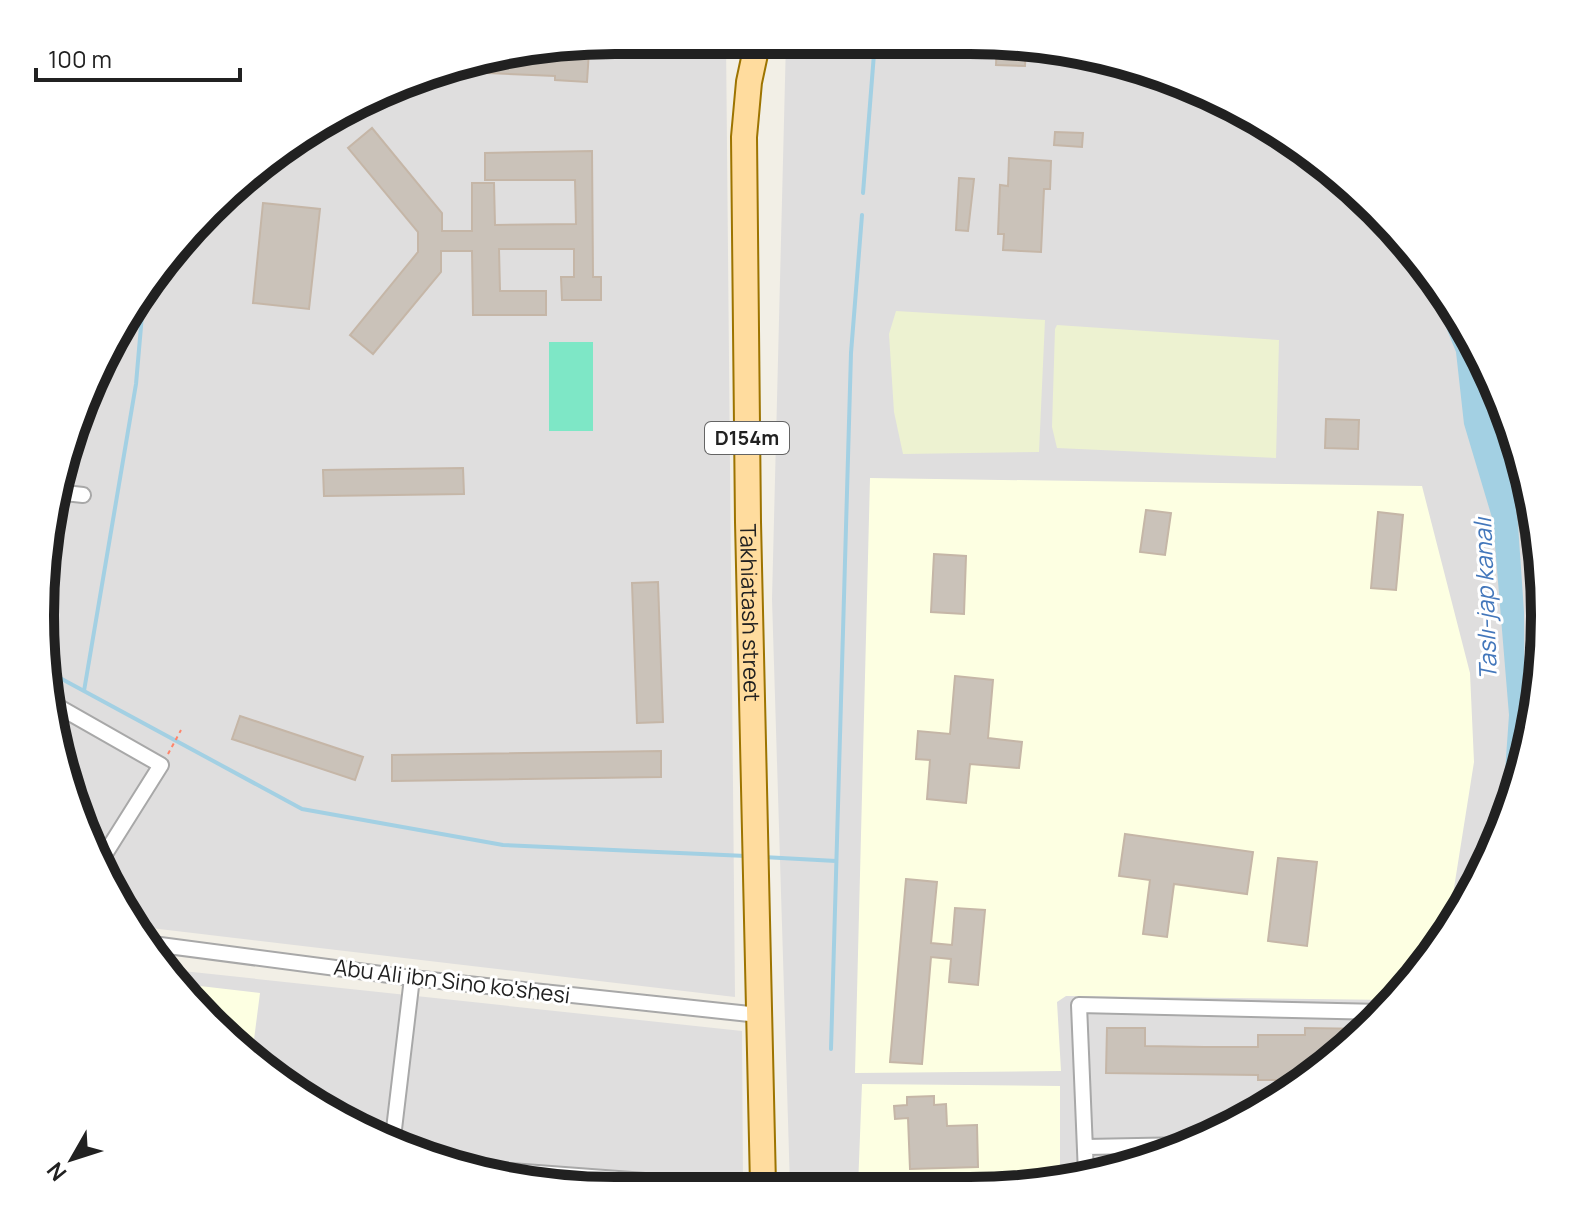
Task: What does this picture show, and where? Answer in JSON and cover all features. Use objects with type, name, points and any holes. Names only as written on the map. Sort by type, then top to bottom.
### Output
[{"type":"main road","name":"Takhiatash street","points":[[755,54],[744,137],[763,1177]]},
{"type":"street","points":[[68,493],[83,495]]},
{"type":"street","points":[[62,709],[161,765],[107,852]]},
{"type":"street","name":"Abu Ali ibn Sino ko'shesi","points":[[162,945],[412,978],[759,1015]]},
{"type":"street","points":[[394,1131],[412,978]]},
{"type":"street","points":[[1086,1164],[1079,1005],[1368,1012]]},
{"type":"street","points":[[1086,1147],[1153,1146]]},
{"type":"path","points":[[167,755],[181,730]]},
{"type":"shaded area","points":[[726,54],[735,997],[150,928],[112,864],[73,761],[55,652],[55,579],[59,542],[73,470],[84,435],[129,335],[193,245],[245,193],[274,170],[335,129],[367,112],[470,73],[579,55]]},
{"type":"shaded area","points":[[786,54],[1006,55],[1115,73],[1218,112],[1250,129],[1311,170],[1367,218],[1392,245],[1456,335],[1501,435],[1512,470],[1526,542],[1530,579],[1530,652],[1512,761],[1488,830],[1456,896],[1392,986],[1340,1038],[1311,1061],[1250,1102],[1218,1119],[1115,1158],[1006,1176],[790,1177],[772,599]]},
{"type":"shaded area","points":[[896,311],[1045,320],[1039,452],[903,454],[894,412],[889,334]]},
{"type":"shaded area","points":[[1057,325],[1279,340],[1276,458],[1057,448],[1052,427]]},
{"type":"shaded area","points":[[870,478],[1422,486],[1470,673],[1474,762],[1452,903],[1415,957],[1379,1000],[1066,996],[1057,1002],[1061,1071],[855,1073]]},
{"type":"shaded area","points":[[181,971],[742,1031],[743,1177],[579,1176],[470,1158],[367,1119],[304,1082],[245,1038]]},
{"type":"shaded area","points":[[192,985],[260,993],[253,1045]]},
{"type":"shaded area","points":[[862,1084],[1060,1086],[1060,1169],[1006,1176],[858,1177]]},
{"type":"green space","points":[[549,342],[593,342],[593,431],[549,431]]},
{"type":"water","points":[[1438,307],[1456,335],[1488,401],[1503,440],[1516,495],[1524,612],[1525,697],[1504,787],[1509,715],[1493,521],[1464,424],[1456,352]]},
{"type":"building","points":[[589,55],[587,82],[555,80],[555,76],[488,73],[488,69],[506,65]]},
{"type":"building","points":[[996,55],[1025,57],[1025,66],[996,65]]},
{"type":"building","points":[[372,128],[442,213],[442,231],[472,231],[472,183],[494,183],[495,225],[576,224],[575,180],[485,180],[485,153],[592,151],[593,277],[601,277],[601,300],[562,300],[561,277],[574,277],[574,249],[499,249],[500,291],[546,291],[546,315],[473,315],[472,251],[441,251],[441,272],[373,354],[350,335],[418,252],[418,232],[348,148]]},
{"type":"building","points":[[1055,132],[1083,133],[1082,147],[1054,145]]},
{"type":"building","points":[[1009,158],[1051,161],[1050,189],[1044,189],[1041,252],[1003,250],[1004,234],[998,234],[1000,185],[1008,186]]},
{"type":"building","points":[[959,178],[974,179],[968,231],[956,230]]},
{"type":"building","points":[[263,203],[320,209],[309,309],[253,303]]},
{"type":"building","points":[[1326,419],[1359,420],[1358,449],[1325,448]]},
{"type":"building","points":[[463,468],[464,494],[324,496],[323,470]]},
{"type":"building","points":[[1146,510],[1171,513],[1165,555],[1140,552]]},
{"type":"building","points":[[1378,512],[1403,515],[1396,590],[1371,588]]},
{"type":"building","points":[[934,554],[966,556],[964,614],[931,612]]},
{"type":"building","points":[[658,582],[663,722],[637,723],[632,583]]},
{"type":"building","points":[[955,676],[993,680],[988,738],[1022,742],[1019,768],[970,764],[966,803],[927,799],[930,760],[916,759],[918,731],[950,734]]},
{"type":"building","points":[[240,716],[363,757],[355,780],[232,739]]},
{"type":"building","points":[[661,751],[661,777],[392,781],[392,755]]},
{"type":"building","points":[[1125,834],[1253,852],[1247,894],[1174,884],[1167,937],[1143,934],[1150,880],[1119,876]]},
{"type":"building","points":[[1278,858],[1317,862],[1307,946],[1268,941]]},
{"type":"building","points":[[906,879],[937,882],[931,943],[952,945],[955,908],[985,910],[978,985],[949,982],[951,959],[931,957],[922,1064],[890,1062]]},
{"type":"building","points":[[1107,1028],[1145,1028],[1145,1046],[1205,1047],[1258,1047],[1258,1035],[1305,1035],[1305,1028],[1350,1029],[1284,1080],[1258,1080],[1258,1075],[1106,1073]]},
{"type":"building","points":[[934,1096],[934,1105],[946,1104],[947,1126],[977,1125],[978,1167],[910,1169],[908,1118],[895,1119],[894,1106],[907,1105],[907,1097]]},
{"type":"waterway","points":[[863,193],[874,54]]},
{"type":"waterway","points":[[831,1049],[851,353],[862,215]]},
{"type":"waterway","points":[[84,691],[136,384],[142,315]]},
{"type":"waterway","points":[[58,677],[302,809],[503,845],[746,856]]},
{"type":"waterway","points":[[763,857],[836,861]]},
{"type":"water label","name":"Taslı-jap kanalı","points":[[1486,599]]}]
